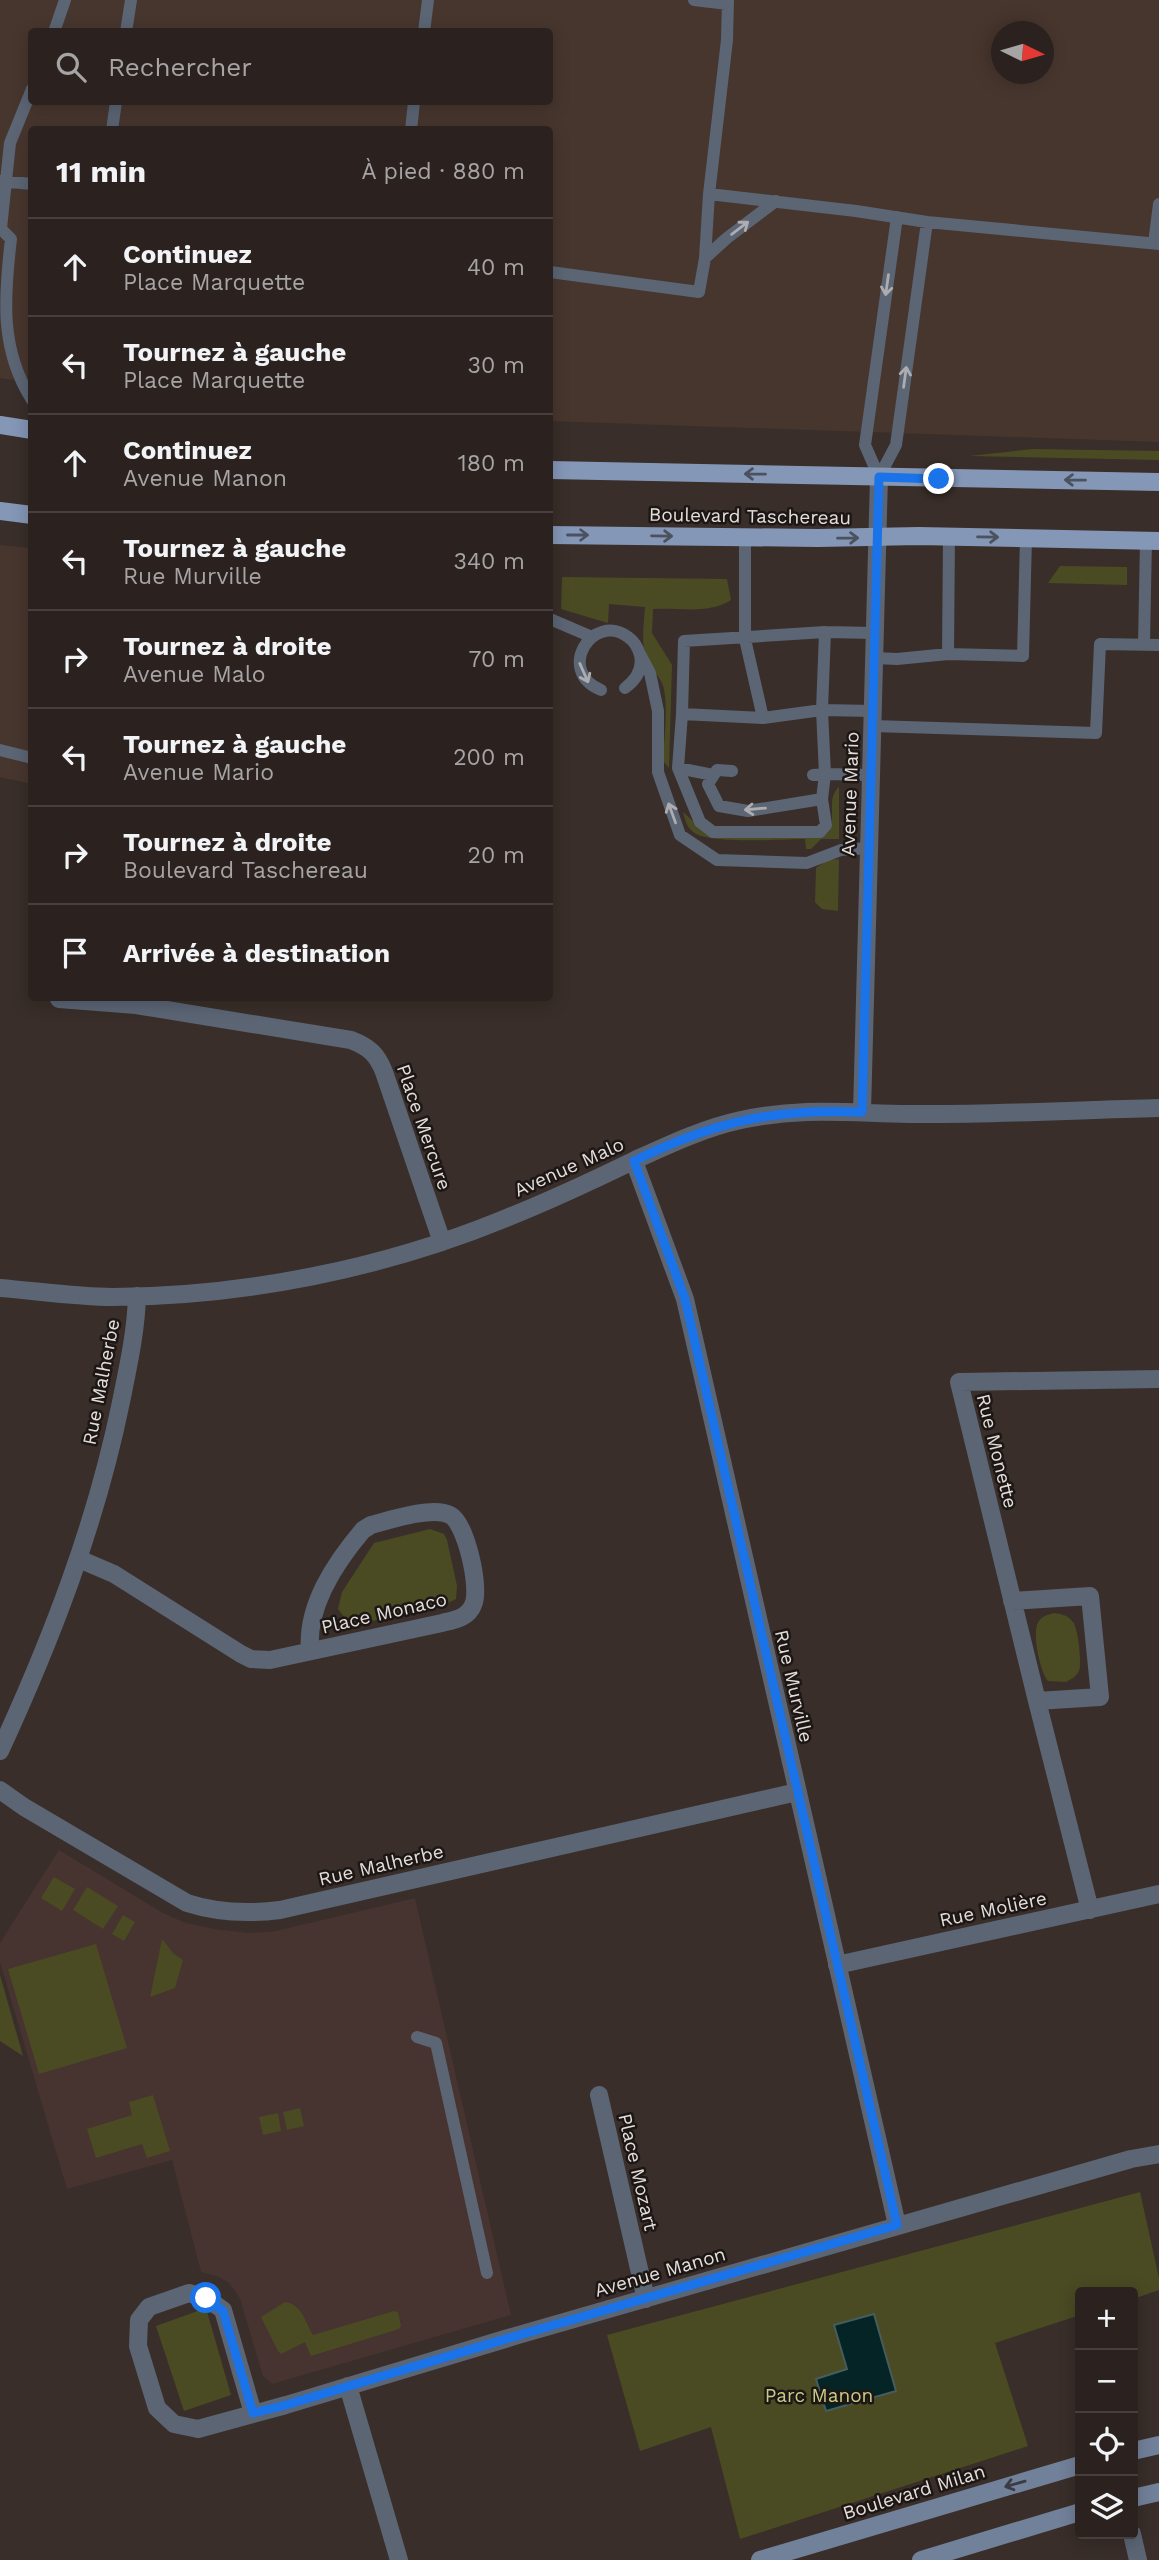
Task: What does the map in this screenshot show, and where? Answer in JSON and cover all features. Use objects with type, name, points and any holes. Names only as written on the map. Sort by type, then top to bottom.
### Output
[{"type":"main road","points":[[0,425],[28,429]]},
{"type":"main road","points":[[553,470],[1159,482]]},
{"type":"main road","points":[[0,511],[28,514]]},
{"type":"main road","name":"Boulevard Taschereau","points":[[553,535],[949,536],[1153,541]]},
{"type":"main road","points":[[1138,2450],[1159,2445]]},
{"type":"main road","name":"Boulevard Milan","points":[[760,2560],[1075,2466]]},
{"type":"main road","points":[[1138,2496],[1159,2492]]},
{"type":"main road","points":[[921,2560],[1075,2514]]},
{"type":"street","name":"Avenue Mario","points":[[862,1112],[879,477]]},
{"type":"street","name":"Place Mercure","points":[[90,1001],[136,1004],[351,1040],[371,1049],[384,1072],[442,1242]]},
{"type":"street","name":"Avenue Malo","points":[[0,1288],[136,1296],[224,1289],[344,1269],[442,1242],[524,1211],[691,1135],[738,1121],[814,1110],[909,1114],[1159,1108]]},
{"type":"street","name":"Rue Murville","points":[[634,1161],[685,1299],[897,2225]]},
{"type":"street","name":"Rue Malherbe","points":[[0,1751],[45,1650],[79,1559],[115,1429],[135,1329],[136,1296]]},
{"type":"street","name":"Rue Monette","points":[[1090,1910],[959,1382],[1159,1379]]},
{"type":"street","name":"Place Monaco","points":[[79,1559],[114,1574],[251,1659],[270,1660],[442,1623],[468,1614],[476,1596],[475,1584],[464,1533],[458,1521],[450,1515],[428,1512],[371,1525],[363,1530],[315,1606],[310,1622],[310,1651]]},
{"type":"street","points":[[1012,1601],[1090,1596],[1100,1698],[1037,1702]]},
{"type":"street","name":"Rue Malherbe","points":[[0,1790],[187,1903],[216,1910],[248,1912],[280,1910],[797,1792]]},
{"type":"street","name":"Rue Molière","points":[[837,1965],[1159,1894]]},
{"type":"street","name":"Place Mozart","points":[[599,2095],[646,2299]]},
{"type":"street","name":"Avenue Manon","points":[[253,2413],[897,2225],[1131,2159],[1159,2154]]},
{"type":"street","points":[[189,2293],[206,2298],[223,2311],[253,2413],[198,2429],[174,2424],[157,2408],[138,2346],[139,2320],[149,2308],[189,2293]]},
{"type":"street","points":[[348,2386],[399,2560]]},
{"type":"street","points":[[1133,2539],[1139,2560]]},
{"type":"lane","points":[[55,28],[65,0]]},
{"type":"lane","points":[[127,28],[131,0]]},
{"type":"lane","points":[[424,28],[428,0]]},
{"type":"lane","points":[[553,272],[699,292],[705,258],[709,194],[727,40],[728,2],[694,0]]},
{"type":"lane","points":[[28,99],[10,143],[0,228],[10,239],[3,321],[5,346],[12,369],[28,394]]},
{"type":"lane","points":[[112,126],[115,105]]},
{"type":"lane","points":[[411,126],[414,105]]},
{"type":"lane","points":[[4,181],[28,184]]},
{"type":"lane","points":[[709,194],[927,222],[1157,244],[1159,204]]},
{"type":"lane","points":[[705,258],[776,201]]},
{"type":"lane","points":[[879,477],[865,444],[897,217]]},
{"type":"lane","points":[[879,477],[896,445],[927,222]]},
{"type":"lane","points":[[948,654],[949,536]]},
{"type":"lane","points":[[745,537],[745,639],[763,718]]},
{"type":"lane","points":[[875,658],[897,659],[948,654],[1023,656],[1026,538]]},
{"type":"lane","points":[[1144,645],[1153,541]]},
{"type":"lane","points":[[553,620],[592,637]]},
{"type":"lane","points":[[600,691],[585,679],[580,666],[582,648],[592,637],[620,628],[631,639],[650,673],[658,711],[658,772],[680,835],[717,860],[807,863],[841,850],[869,848]]},
{"type":"lane","points":[[825,632],[819,775],[826,825],[820,832],[713,832],[700,822],[678,768],[684,642],[825,632],[875,633]]},
{"type":"lane","points":[[682,714],[763,718],[822,710],[873,718],[1096,733],[1100,644],[1159,645]]},
{"type":"lane","points":[[625,688],[638,674],[640,654]]},
{"type":"lane","points":[[0,750],[28,757]]},
{"type":"lane","points":[[678,768],[713,775]]},
{"type":"lane","points":[[732,771],[717,770],[708,783],[719,806],[748,811],[822,799]]},
{"type":"lane","points":[[819,775],[871,775]]},
{"type":"lane","points":[[417,2037],[436,2043],[487,2273]]},
{"type":"shaded area","points":[[0,0],[1159,0],[1159,442],[553,421],[553,126],[28,126],[28,383],[0,378]]},
{"type":"shaded area","points":[[0,545],[28,548],[28,783],[0,777]]},
{"type":"shaded area","points":[[59,1850],[163,1913],[186,1923],[214,1929],[249,1933],[276,1931],[415,1898],[511,2315],[272,2384],[263,2376],[240,2299],[235,2291],[219,2277],[201,2272],[172,2160],[67,2189],[0,1962],[0,1943]]},
{"type":"green space","points":[[1033,449],[1159,451],[1159,460],[969,456]]},
{"type":"green space","points":[[1060,566],[1127,567],[1127,585],[1048,583]]},
{"type":"green space","points":[[562,577],[727,579],[731,600],[722,605],[703,609],[653,609],[652,633],[672,665],[669,768],[663,761],[666,716],[664,689],[644,649],[645,607],[609,604],[608,623],[561,609]]},
{"type":"green space","points":[[839,787],[839,839],[821,839],[811,849],[806,849],[805,839],[728,840],[700,835],[688,827],[683,812],[703,830],[825,835],[831,824],[833,798]]},
{"type":"green space","points":[[839,859],[838,911],[822,909],[815,902],[816,868],[827,860]]},
{"type":"green space","points":[[430,1529],[444,1534],[447,1540],[457,1586],[456,1599],[368,1622],[348,1622],[338,1609],[342,1592],[374,1543]]},
{"type":"green space","points":[[1054,1613],[1071,1620],[1078,1638],[1079,1671],[1066,1682],[1048,1681],[1038,1651],[1036,1633],[1039,1621]]},
{"type":"green space","points":[[54,1877],[75,1889],[62,1911],[41,1898]]},
{"type":"green space","points":[[87,1887],[118,1906],[103,1929],[73,1910]]},
{"type":"green space","points":[[123,1915],[135,1922],[124,1941],[112,1934]]},
{"type":"green space","points":[[162,1939],[174,1954],[183,1960],[175,1988],[150,1997]]},
{"type":"green space","points":[[96,1944],[127,2048],[39,2074],[8,1969]]},
{"type":"green space","points":[[0,1975],[23,2056],[0,2041]]},
{"type":"green space","points":[[153,2095],[170,2151],[147,2158],[142,2144],[96,2158],[87,2129],[132,2115],[129,2102]]},
{"type":"green space","points":[[300,2108],[304,2126],[287,2130],[283,2112]]},
{"type":"green space","points":[[278,2113],[281,2131],[263,2135],[259,2117]]},
{"type":"green space","name":"Parc Manon","points":[[1140,2192],[1159,2278],[1159,2290],[1138,2297],[1138,2287],[1075,2287],[1075,2317],[995,2343],[1028,2446],[740,2539],[711,2427],[640,2451],[607,2335]]},
{"type":"green space","points":[[285,2302],[291,2303],[299,2310],[313,2335],[394,2311],[398,2312],[401,2326],[399,2329],[311,2356],[305,2342],[281,2354],[261,2317]]},
{"type":"green space","points":[[206,2308],[231,2395],[184,2411],[156,2326]]},
{"type":"water","points":[[874,2314],[896,2391],[826,2411],[816,2379],[847,2369],[834,2325]]},
{"type":"route","points":[[206,2298],[223,2311],[253,2413],[897,2225],[685,1299],[634,1161],[691,1135],[760,1116],[814,1110],[862,1112],[879,477],[939,479]]}]
